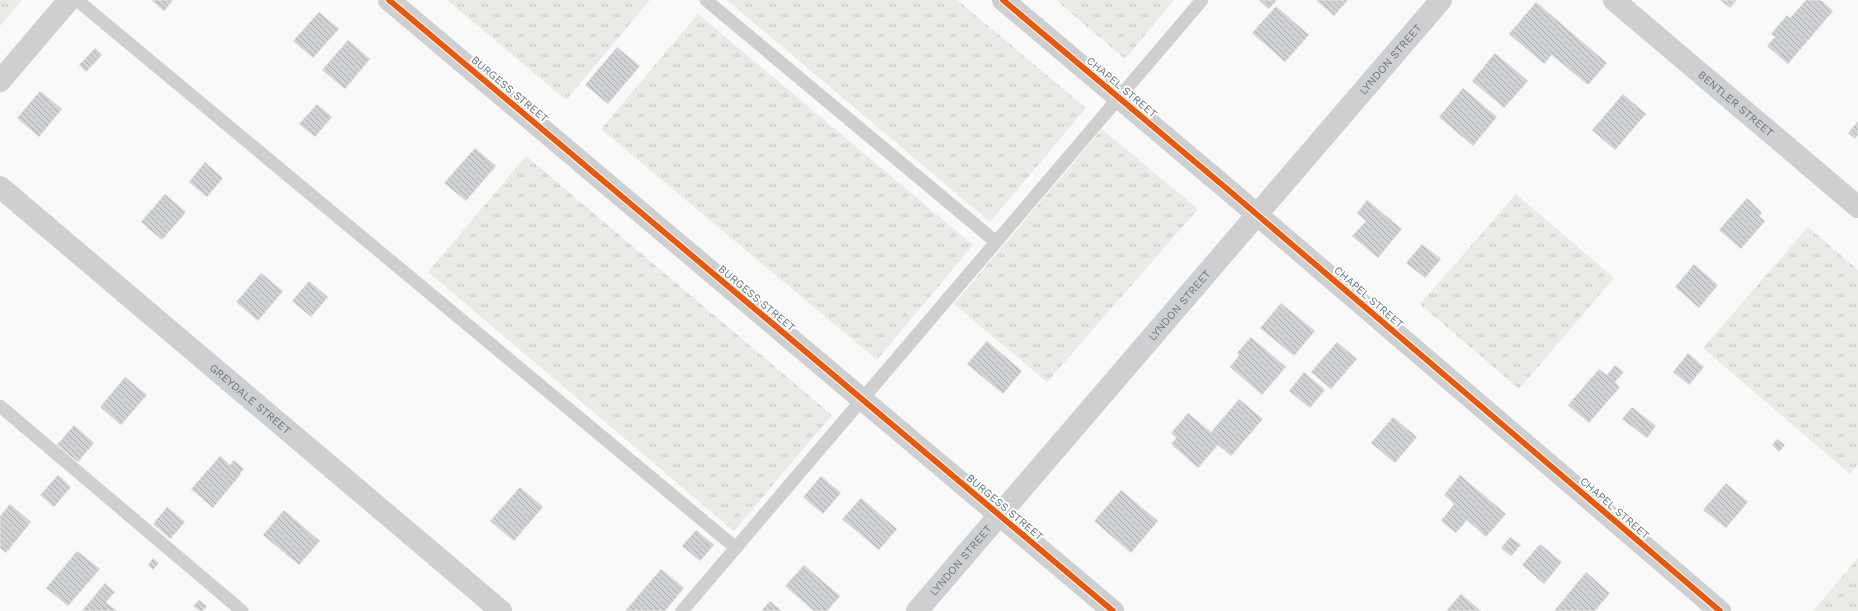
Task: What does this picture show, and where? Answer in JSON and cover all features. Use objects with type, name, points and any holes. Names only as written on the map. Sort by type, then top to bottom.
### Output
[{"type":"street","points":[[0,81],[69,0]]},
{"type":"street","name":"BURGESS STREET","points":[[389,0],[1112,611]]},
{"type":"street","name":"CHAPEL STREET","points":[[1003,0],[1257,214],[1720,611]]},
{"type":"street","name":"LYNDON STREET","points":[[917,611],[1441,0]]},
{"type":"street","name":"BENTLER STREET","points":[[1614,0],[1858,207]]},
{"type":"street","name":"GREYDALE STREET","points":[[0,187],[501,611]]},
{"type":"lane","points":[[77,0],[736,548]]},
{"type":"lane","points":[[706,0],[996,242]]},
{"type":"lane","points":[[682,611],[1202,0]]},
{"type":"lane","points":[[0,406],[242,611]]},
{"type":"green space","points":[[0,0],[22,0],[0,26]]},
{"type":"green space","points":[[447,0],[650,0],[566,100]]},
{"type":"green space","points":[[727,0],[957,0],[1086,108],[990,222]]},
{"type":"green space","points":[[1056,0],[1174,0],[1125,59]]},
{"type":"green space","points":[[698,14],[973,245],[877,360],[601,129]]},
{"type":"green space","points":[[1102,129],[1198,209],[1047,382],[954,304]]},
{"type":"green space","points":[[526,156],[832,415],[734,531],[428,272]]},
{"type":"green space","points":[[1516,194],[1614,278],[1519,389],[1420,304]]},
{"type":"green space","points":[[1808,227],[1858,270],[1858,464],[1850,474],[1703,348]]},
{"type":"green space","points":[[1858,558],[1858,611],[1813,611]]},
{"type":"building","points":[[151,0],[173,0],[164,11]]},
{"type":"building","points":[[1259,0],[1277,0],[1269,9]]},
{"type":"building","points":[[1316,0],[1348,0],[1334,16]]},
{"type":"building","points":[[1720,0],[1737,0],[1730,8]]},
{"type":"building","points":[[1806,0],[1821,0],[1833,11],[1788,64],[1767,46],[1775,37],[1771,34],[1787,15],[1790,18]]},
{"type":"building","points":[[1536,2],[1607,63],[1588,85],[1552,55],[1544,64],[1509,34]]},
{"type":"building","points":[[1276,6],[1309,35],[1285,62],[1252,33]]},
{"type":"building","points":[[319,12],[339,29],[313,58],[293,41]]},
{"type":"building","points":[[348,40],[370,59],[345,89],[322,70]]},
{"type":"building","points":[[617,47],[640,66],[608,104],[585,85]]},
{"type":"building","points":[[95,48],[102,55],[86,72],[79,65]]},
{"type":"building","points":[[1495,53],[1528,81],[1504,108],[1472,81]]},
{"type":"building","points":[[1463,88],[1497,117],[1473,146],[1439,117]]},
{"type":"building","points":[[40,91],[62,109],[39,137],[17,118]]},
{"type":"building","points":[[1623,94],[1646,114],[1615,150],[1592,130]]},
{"type":"building","points":[[317,104],[332,117],[315,137],[299,124]]},
{"type":"building","points":[[1858,121],[1858,135],[1855,139],[1848,133]]},
{"type":"building","points":[[475,148],[496,166],[466,201],[444,183]]},
{"type":"building","points":[[205,162],[223,178],[207,197],[189,182]]},
{"type":"building","points":[[165,194],[186,212],[162,240],[141,222]]},
{"type":"building","points":[[1747,198],[1762,213],[1759,216],[1765,221],[1741,249],[1719,230]]},
{"type":"building","points":[[1367,200],[1402,229],[1378,258],[1352,236],[1366,221],[1357,213]]},
{"type":"building","points":[[1422,244],[1441,259],[1425,278],[1406,263]]},
{"type":"building","points":[[1694,264],[1718,285],[1699,308],[1675,287]]},
{"type":"building","points":[[261,273],[283,291],[258,321],[236,302]]},
{"type":"building","points":[[309,281],[328,297],[311,317],[292,301]]},
{"type":"building","points":[[1281,303],[1315,331],[1294,356],[1260,328]]},
{"type":"building","points":[[1251,337],[1286,367],[1262,395],[1230,367],[1239,355],[1237,353]]},
{"type":"building","points":[[987,341],[1022,371],[1003,394],[967,364]]},
{"type":"building","points":[[1337,342],[1357,359],[1331,389],[1311,372]]},
{"type":"building","points":[[1688,353],[1704,367],[1689,385],[1673,372]]},
{"type":"building","points":[[1615,365],[1624,372],[1615,382],[1620,387],[1589,423],[1568,405],[1599,369],[1607,375]]},
{"type":"building","points":[[1304,372],[1325,390],[1310,408],[1289,391]]},
{"type":"building","points":[[125,377],[147,395],[121,425],[100,407]]},
{"type":"building","points":[[1239,399],[1263,419],[1231,456],[1218,445],[1198,468],[1171,444],[1176,438],[1171,433],[1188,413],[1211,432]]},
{"type":"building","points":[[1632,407],[1656,426],[1647,438],[1622,419]]},
{"type":"building","points":[[1393,417],[1417,437],[1395,463],[1371,443]]},
{"type":"building","points":[[74,425],[94,443],[78,462],[57,445]]},
{"type":"building","points":[[1777,439],[1785,445],[1779,452],[1772,445]]},
{"type":"building","points":[[220,456],[230,465],[234,460],[244,469],[213,508],[191,489]]},
{"type":"building","points":[[58,475],[71,487],[54,507],[40,495]]},
{"type":"building","points":[[1460,475],[1506,514],[1486,537],[1467,520],[1456,533],[1441,521],[1454,504],[1444,495]]},
{"type":"building","points":[[821,476],[841,493],[823,514],[803,497]]},
{"type":"building","points":[[1726,483],[1748,502],[1726,528],[1703,510]]},
{"type":"building","points":[[520,487],[543,507],[514,541],[490,521]]},
{"type":"building","points":[[1121,490],[1158,521],[1131,553],[1094,521]]},
{"type":"building","points":[[861,498],[897,529],[879,550],[842,519]]},
{"type":"building","points":[[10,504],[31,522],[6,553],[0,548],[0,516]]},
{"type":"building","points":[[167,507],[185,522],[170,539],[153,524]]},
{"type":"building","points":[[284,510],[320,541],[299,565],[263,535]]},
{"type":"building","points":[[696,530],[714,545],[700,561],[682,546]]},
{"type":"building","points":[[1510,537],[1521,545],[1511,556],[1501,548]]},
{"type":"building","points":[[1540,544],[1562,562],[1544,584],[1522,565]]},
{"type":"building","points":[[77,551],[100,569],[68,606],[46,588]]},
{"type":"building","points":[[153,558],[159,563],[153,570],[148,565]]},
{"type":"building","points":[[804,565],[840,596],[827,611],[814,611],[785,586]]},
{"type":"building","points":[[661,569],[684,588],[665,611],[625,611]]},
{"type":"building","points":[[1586,572],[1610,593],[1595,611],[1554,611]]},
{"type":"building","points":[[105,583],[115,592],[106,602],[117,611],[82,611]]},
{"type":"building","points":[[1461,594],[1481,611],[1446,611]]},
{"type":"building","points":[[199,600],[207,606],[203,611],[200,611],[193,606]]},
{"type":"building","points":[[770,601],[782,611],[761,611]]},
{"type":"cycle path","points":[[389,0],[1113,611]]},
{"type":"cycle path","points":[[1003,0],[1226,188],[1720,611]]}]
